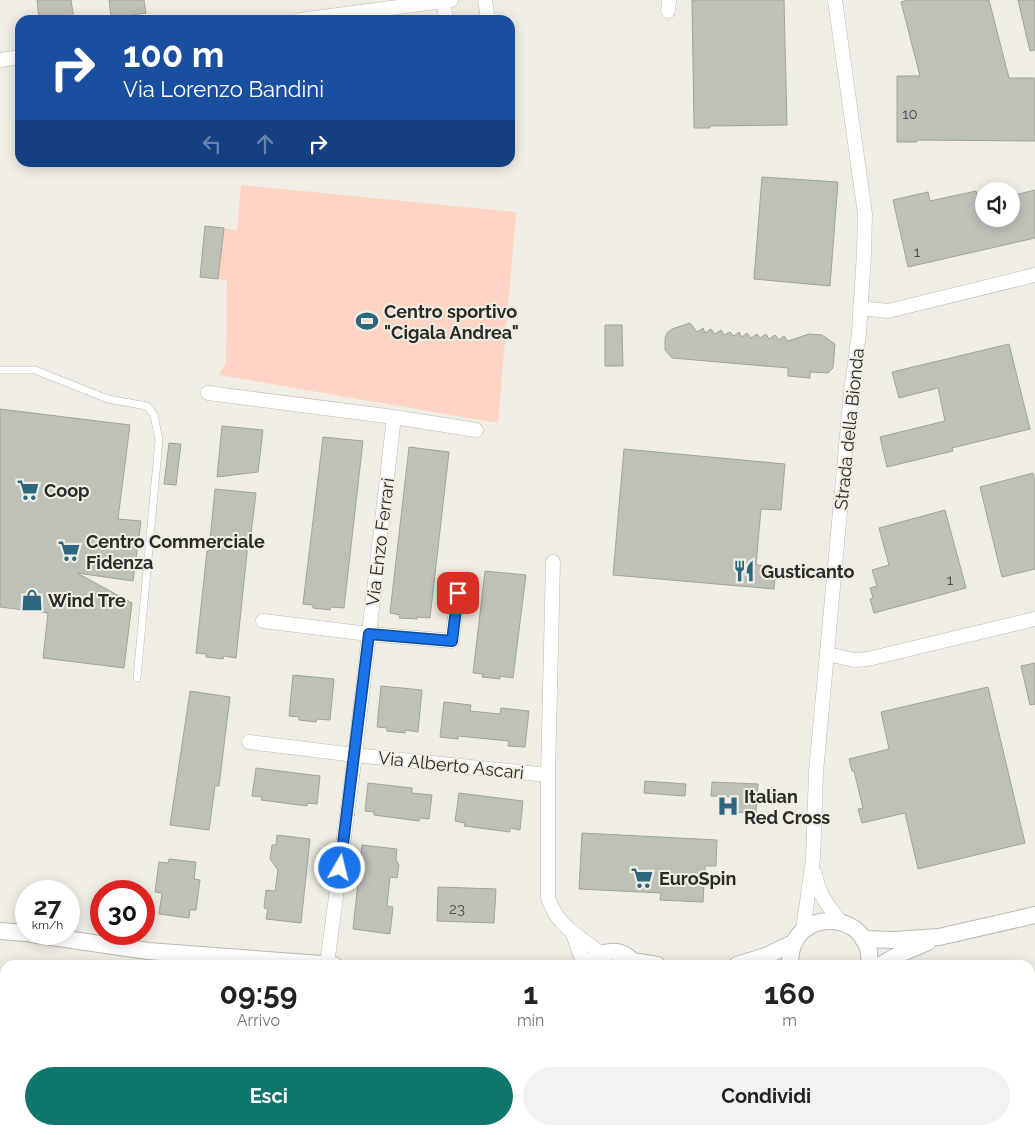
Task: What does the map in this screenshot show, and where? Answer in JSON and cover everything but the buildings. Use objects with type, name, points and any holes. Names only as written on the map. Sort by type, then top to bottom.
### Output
[{"type":"street","points":[[336,15],[446,0],[446,15]]},
{"type":"street","points":[[485,0],[487,15]]},
{"type":"street","name":"Strada della Bionda","points":[[798,936],[813,859],[816,772],[851,392],[859,333],[864,253],[865,214],[835,0]]},
{"type":"street","points":[[0,60],[15,58]]},
{"type":"street","points":[[860,308],[888,312],[1035,275]]},
{"type":"street","points":[[208,393],[394,417],[476,430]]},
{"type":"street","name":"Via Enzo Ferrari","points":[[331,960],[394,417]]},
{"type":"street","points":[[553,562],[548,775],[548,898],[560,921],[573,934],[600,953]]},
{"type":"street","points":[[263,621],[369,634],[452,641],[458,593]]},
{"type":"street","points":[[827,654],[854,660],[868,660],[1035,619]]},
{"type":"street","name":"Via Alberto Ascari","points":[[249,742],[548,775]]},
{"type":"street","name":"Strada della Bionda","points":[[813,859],[819,892],[824,902],[841,922]]},
{"type":"street","points":[[890,960],[939,938],[1035,915]]},
{"type":"street","points":[[753,960],[766,956],[798,936],[814,923],[828,920],[850,926],[864,939],[868,950],[869,960]]},
{"type":"street","points":[[0,930],[15,932]]},
{"type":"street","points":[[573,934],[583,960]]},
{"type":"street","points":[[790,960],[790,955],[798,936]]},
{"type":"street","points":[[864,939],[939,938]]},
{"type":"street","points":[[80,941],[148,951],[265,960]]},
{"type":"street","points":[[591,960],[600,953],[612,951],[619,952],[630,960]]},
{"type":"lane","points":[[0,370],[35,370],[108,399],[146,406],[154,415],[159,440],[137,678]]},
{"type":"shaded area","name":"Centro sportivo \"Cigala Andrea\"","points":[[241,185],[516,212],[498,423],[219,375],[226,362],[227,280],[200,277],[205,226],[237,230]]},
{"type":"place","name":"Centro sportivo \"Cigala Andrea\"","points":[[367,321]]},
{"type":"place","name":"Coop","points":[[28,490]]},
{"type":"place","name":"Centro Commerciale Fidenza","points":[[69,551]]},
{"type":"place","name":"Gusticanto","points":[[744,571]]},
{"type":"place","name":"Wind Tre","points":[[32,600]]},
{"type":"place","name":"Italian Red Cross","points":[[728,806]]},
{"type":"place","name":"EuroSpin","points":[[642,878]]},
{"type":"route","points":[[340,868],[369,634],[452,641],[458,593]]}]
